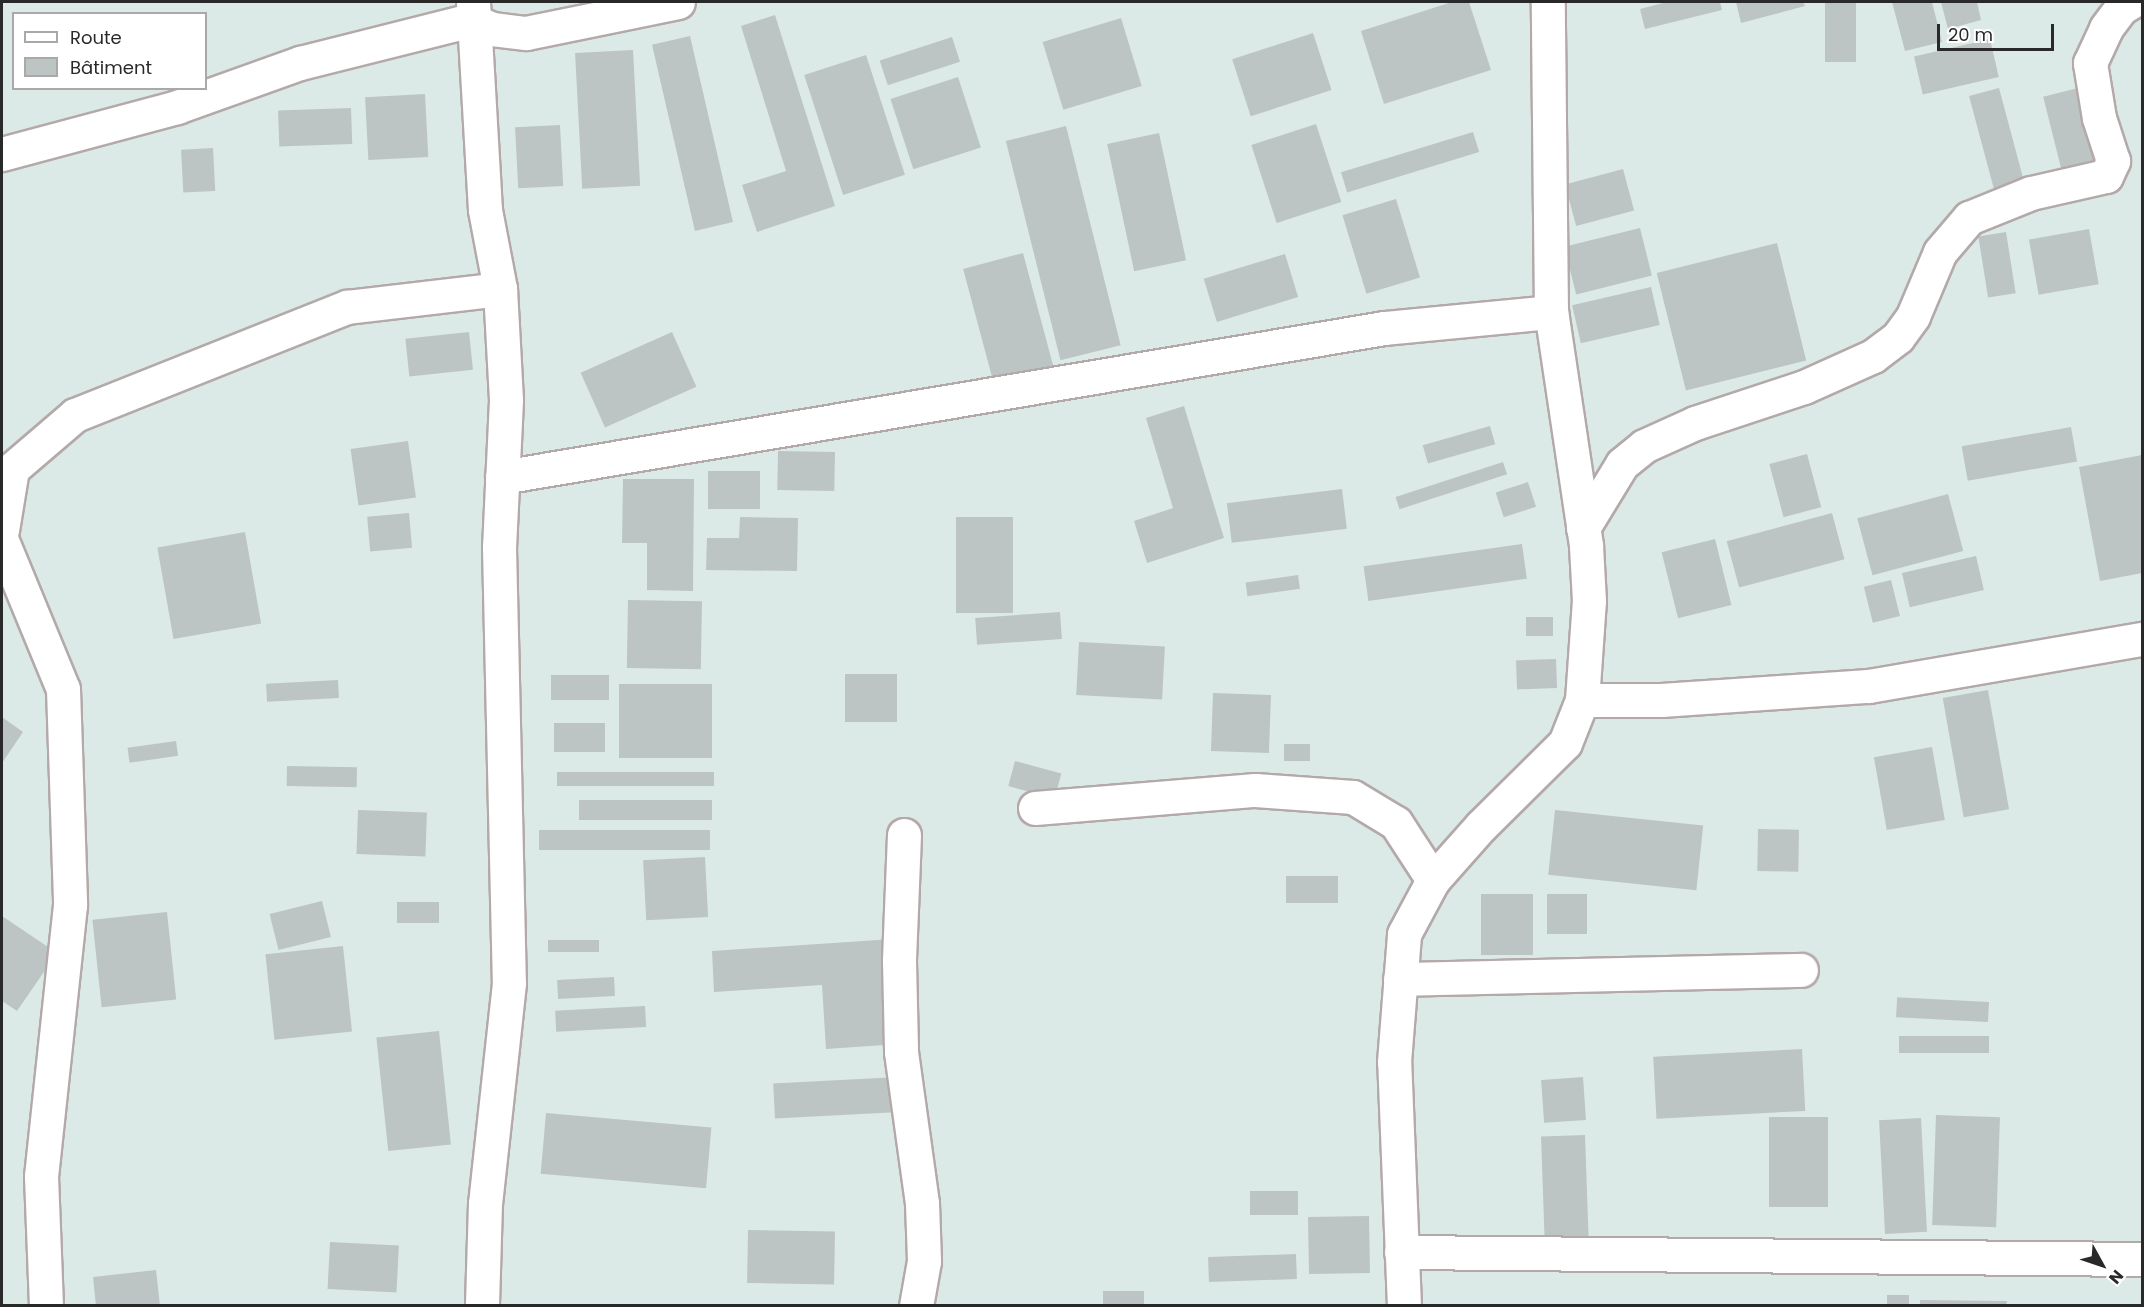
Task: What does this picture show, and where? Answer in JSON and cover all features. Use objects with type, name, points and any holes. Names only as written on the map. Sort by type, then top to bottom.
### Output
[{"type":"street","points":[[472,11],[492,29],[526,33],[678,2]]},
{"type":"street","points":[[1404,1305],[1394,1062],[1404,934],[1433,880],[1480,826],[1565,743],[1582,700],[1589,601],[1583,528],[1551,312],[1548,2]]},
{"type":"street","points":[[1583,528],[1622,464],[1644,446],[1695,423],[1804,387],[1874,356],[1898,337],[1913,316],[1940,252],[1969,218],[2031,193],[2106,176],[2113,161],[2099,118],[2090,63],[2106,27],[2121,8],[2131,2]]},
{"type":"street","points":[[2,154],[177,107],[300,63],[472,11]]},
{"type":"street","points":[[472,11],[485,210],[500,290],[506,400],[499,547],[509,983],[485,1203],[482,1305]]},
{"type":"street","points":[[2,530],[12,469],[75,415],[347,307],[500,290]]},
{"type":"street","points":[[502,477],[1384,328],[1551,312]]},
{"type":"street","points":[[2,540],[63,689],[70,905],[41,1176],[46,1305]]},
{"type":"street","points":[[1582,700],[1661,700],[1869,686],[2142,639]]},
{"type":"street","points":[[1035,808],[1255,790],[1353,797],[1396,823],[1433,880]]},
{"type":"street","points":[[904,835],[899,961],[901,1052],[922,1203],[924,1261],[916,1305]]},
{"type":"street","points":[[1400,979],[1801,970]]},
{"type":"street","points":[[1401,1252],[2142,1259]]},
{"type":"building","points":[[1452,2],[1469,2],[1491,70],[1384,104],[1361,31]]},
{"type":"building","points":[[1667,2],[1720,2],[1722,10],[1645,29],[1640,9]]},
{"type":"building","points":[[1736,2],[1803,2],[1805,6],[1741,23]]},
{"type":"building","points":[[1825,2],[1856,2],[1856,62],[1825,62]]},
{"type":"building","points":[[1892,2],[1932,2],[1942,42],[1905,51]]},
{"type":"building","points":[[1941,2],[1977,2],[1981,20],[1948,29]]},
{"type":"building","points":[[775,15],[835,206],[757,232],[742,185],[786,171],[741,26]]},
{"type":"building","points":[[1121,18],[1142,86],[1063,110],[1043,42]]},
{"type":"building","points":[[1313,33],[1332,90],[1251,116],[1232,59]]},
{"type":"building","points":[[690,36],[733,222],[695,231],[652,45]]},
{"type":"building","points":[[952,37],[960,62],[888,85],[880,60]]},
{"type":"building","points":[[1990,39],[1999,77],[1923,95],[1914,57]]},
{"type":"building","points":[[633,50],[640,186],[582,189],[575,53]]},
{"type":"building","points":[[866,55],[905,175],[843,195],[804,75]]},
{"type":"building","points":[[958,77],[981,147],[913,169],[890,99]]},
{"type":"building","points":[[2082,87],[2102,166],[2063,175],[2043,97]]},
{"type":"building","points":[[1999,88],[2025,184],[1995,192],[1969,96]]},
{"type":"building","points":[[425,94],[428,157],[368,160],[365,97]]},
{"type":"building","points":[[351,108],[352,144],[279,147],[278,111]]},
{"type":"building","points":[[1316,124],[1341,202],[1277,223],[1251,145]]},
{"type":"building","points":[[560,125],[563,186],[518,188],[515,127]]},
{"type":"building","points":[[1066,126],[1121,345],[1061,360],[1006,141]]},
{"type":"building","points":[[1473,132],[1479,152],[1347,192],[1341,172]]},
{"type":"building","points":[[1159,133],[1186,260],[1134,271],[1107,144]]},
{"type":"building","points":[[213,148],[215,191],[183,193],[181,150]]},
{"type":"building","points":[[1623,169],[1634,211],[1576,226],[1565,185]]},
{"type":"building","points":[[1396,199],[1420,277],[1366,294],[1342,215]]},
{"type":"building","points":[[1640,228],[1652,276],[1576,294],[1564,247]]},
{"type":"building","points":[[2089,229],[2099,284],[2039,295],[2029,240]]},
{"type":"building","points":[[2006,232],[2016,293],[1988,298],[1978,236]]},
{"type":"building","points":[[1777,243],[1806,360],[1686,390],[1657,273]]},
{"type":"building","points":[[1023,253],[1054,367],[994,383],[963,269]]},
{"type":"building","points":[[1285,254],[1298,297],[1217,322],[1204,279]]},
{"type":"building","points":[[1651,287],[1660,325],[1581,343],[1572,305]]},
{"type":"building","points":[[469,332],[473,370],[409,376],[405,339]]},
{"type":"building","points":[[672,332],[696,387],[605,427],[581,373]]},
{"type":"building","points":[[1184,406],[1224,538],[1147,563],[1134,521],[1173,508],[1146,418]]},
{"type":"building","points":[[1490,426],[1495,444],[1428,464],[1423,445]]},
{"type":"building","points":[[2071,427],[2077,461],[1968,481],[1962,446]]},
{"type":"building","points":[[408,441],[416,497],[358,506],[351,449]]},
{"type":"building","points":[[778,451],[835,452],[834,491],[777,490]]},
{"type":"building","points":[[1807,454],[1821,507],[1784,517],[1769,464]]},
{"type":"building","points":[[2142,455],[2142,573],[2100,581],[2079,467]]},
{"type":"building","points":[[1503,462],[1507,474],[1400,509],[1396,497]]},
{"type":"building","points":[[708,471],[760,471],[760,509],[708,509]]},
{"type":"building","points":[[623,479],[694,479],[693,591],[647,590],[647,543],[622,543]]},
{"type":"building","points":[[1528,482],[1536,507],[1504,517],[1496,493]]},
{"type":"building","points":[[1342,489],[1347,529],[1232,543],[1227,503]]},
{"type":"building","points":[[1948,494],[1963,551],[1872,575],[1857,518]]},
{"type":"building","points":[[409,513],[412,548],[370,552],[367,517]]},
{"type":"building","points":[[1832,513],[1844,559],[1739,588],[1727,541]]},
{"type":"building","points":[[740,517],[798,518],[797,571],[706,570],[707,538],[739,538]]},
{"type":"building","points":[[956,517],[1013,517],[1013,613],[956,613]]},
{"type":"building","points":[[245,532],[261,624],[174,639],[157,547]]},
{"type":"building","points":[[1715,539],[1731,605],[1678,618],[1662,552]]},
{"type":"building","points":[[1522,544],[1527,579],[1368,601],[1364,566]]},
{"type":"building","points":[[1976,556],[1984,590],[1910,607],[1902,573]]},
{"type":"building","points":[[1298,575],[1300,589],[1247,596],[1246,582]]},
{"type":"building","points":[[1891,580],[1900,616],[1873,623],[1864,587]]},
{"type":"building","points":[[628,600],[702,601],[701,669],[627,668]]},
{"type":"building","points":[[1060,612],[1062,639],[977,645],[975,618]]},
{"type":"building","points":[[1526,617],[1553,617],[1553,636],[1526,636]]},
{"type":"building","points":[[1079,642],[1165,647],[1162,699],[1076,695]]},
{"type":"building","points":[[1556,659],[1557,688],[1517,689],[1516,660]]},
{"type":"building","points":[[845,674],[897,674],[897,722],[845,722]]},
{"type":"building","points":[[551,675],[609,675],[609,700],[551,700]]},
{"type":"building","points":[[338,680],[339,698],[267,702],[266,684]]},
{"type":"building","points":[[619,684],[712,684],[712,758],[619,758]]},
{"type":"building","points":[[1988,690],[2009,809],[1964,817],[1943,698]]},
{"type":"building","points":[[1213,693],[1271,695],[1269,753],[1211,751]]},
{"type":"building","points":[[2,717],[23,732],[2,763]]},
{"type":"building","points":[[554,723],[605,723],[605,752],[554,752]]},
{"type":"building","points":[[176,741],[178,756],[130,763],[127,748]]},
{"type":"building","points":[[1284,744],[1310,744],[1310,761],[1284,761]]},
{"type":"building","points":[[1932,747],[1945,820],[1887,830],[1874,757]]},
{"type":"building","points":[[1015,761],[1061,773],[1055,799],[1008,786]]},
{"type":"building","points":[[287,766],[357,767],[357,787],[287,786]]},
{"type":"building","points":[[557,772],[714,772],[714,786],[557,786]]},
{"type":"building","points":[[579,800],[712,800],[712,820],[579,820]]},
{"type":"building","points":[[358,810],[427,812],[425,856],[356,854]]},
{"type":"building","points":[[1555,810],[1703,826],[1696,890],[1548,875]]},
{"type":"building","points":[[1758,829],[1799,830],[1798,872],[1757,871]]},
{"type":"building","points":[[539,830],[710,830],[710,850],[539,850]]},
{"type":"building","points":[[705,857],[708,917],[646,920],[643,860]]},
{"type":"building","points":[[1286,876],[1338,876],[1338,903],[1286,903]]},
{"type":"building","points":[[1481,894],[1533,894],[1533,955],[1481,955]]},
{"type":"building","points":[[1547,894],[1587,894],[1587,934],[1547,934]]},
{"type":"building","points":[[322,901],[331,937],[279,950],[270,914]]},
{"type":"building","points":[[397,902],[439,902],[439,923],[397,923]]},
{"type":"building","points":[[167,912],[176,1000],[102,1007],[92,920]]},
{"type":"building","points":[[2,916],[57,953],[17,1011],[2,1001]]},
{"type":"building","points":[[893,939],[899,1044],[826,1049],[822,985],[714,992],[712,951]]},
{"type":"building","points":[[548,940],[599,940],[599,952],[548,952]]},
{"type":"building","points":[[343,946],[352,1032],[274,1040],[265,954]]},
{"type":"building","points":[[614,977],[615,996],[558,999],[557,980]]},
{"type":"building","points":[[1897,997],[1989,1002],[1988,1022],[1896,1017]]},
{"type":"building","points":[[645,1006],[646,1027],[556,1032],[555,1011]]},
{"type":"building","points":[[439,1031],[451,1144],[388,1151],[376,1038]]},
{"type":"building","points":[[1899,1036],[1989,1036],[1989,1053],[1899,1053]]},
{"type":"building","points":[[1802,1049],[1805,1111],[1656,1119],[1653,1057]]},
{"type":"building","points":[[898,1077],[900,1112],[775,1118],[773,1084]]},
{"type":"building","points":[[1583,1077],[1586,1120],[1544,1123],[1541,1080]]},
{"type":"building","points":[[546,1113],[711,1127],[706,1188],[541,1174]]},
{"type":"building","points":[[1936,1115],[2000,1117],[1996,1227],[1932,1225]]},
{"type":"building","points":[[1769,1117],[1828,1117],[1828,1207],[1769,1207]]},
{"type":"building","points":[[1921,1118],[1927,1232],[1885,1234],[1879,1120]]},
{"type":"building","points":[[1585,1135],[1589,1238],[1545,1239],[1541,1137]]},
{"type":"building","points":[[1250,1191],[1298,1191],[1298,1215],[1250,1215]]},
{"type":"building","points":[[1369,1216],[1370,1273],[1309,1274],[1308,1217]]},
{"type":"building","points":[[748,1230],[835,1232],[834,1285],[747,1283]]},
{"type":"building","points":[[330,1242],[399,1246],[396,1293],[328,1289]]},
{"type":"building","points":[[1296,1254],[1297,1279],[1209,1282],[1208,1257]]},
{"type":"building","points":[[156,1270],[160,1306],[96,1306],[93,1277]]},
{"type":"building","points":[[1103,1291],[1144,1291],[1144,1306],[1103,1306]]},
{"type":"building","points":[[1887,1295],[1909,1295],[1909,1306],[1887,1306]]},
{"type":"building","points":[[1920,1300],[2007,1301],[2006,1306],[1920,1306]]}]
